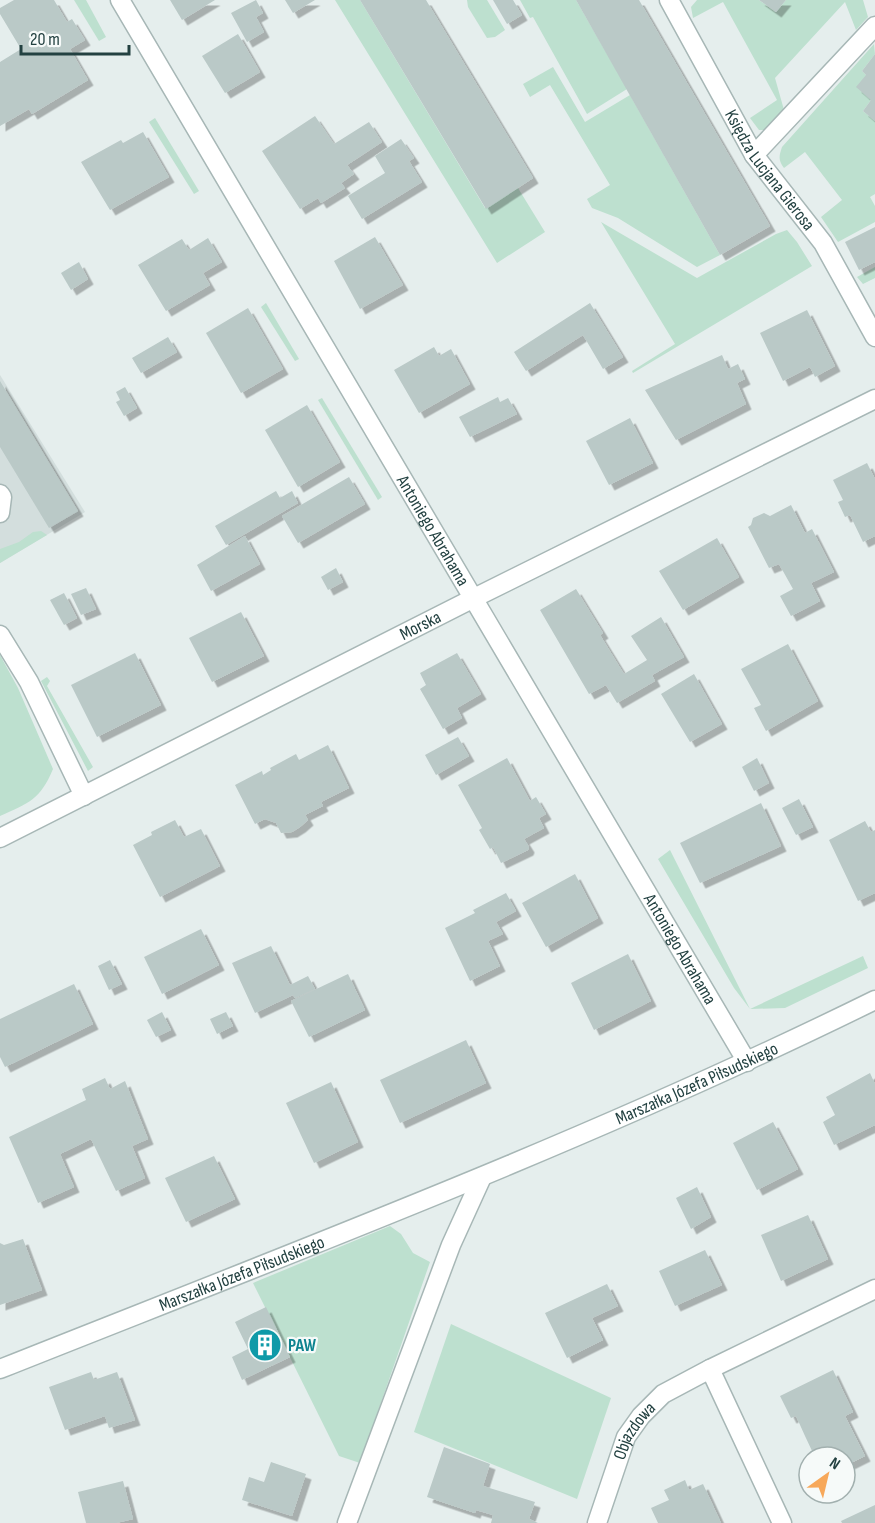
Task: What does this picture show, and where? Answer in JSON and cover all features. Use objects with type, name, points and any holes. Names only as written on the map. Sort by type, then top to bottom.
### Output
[{"type":"street","name":"Antoniego Abrahama","points":[[120,0],[747,1062]]},
{"type":"street","name":"Księdza Lucjana Gierosa","points":[[674,3],[754,155],[823,243],[875,337]]},
{"type":"street","points":[[754,155],[875,26]]},
{"type":"street","name":"Morska","points":[[0,838],[474,598],[875,399]]},
{"type":"street","points":[[0,494],[2,497],[0,513]]},
{"type":"street","points":[[0,635],[29,682],[84,796]]},
{"type":"street","name":"Marszałka Józefa Piłsudskiego","points":[[0,1369],[482,1177],[747,1062],[875,1000]]},
{"type":"street","points":[[347,1523],[451,1245],[482,1177]]},
{"type":"street","name":"Objazdowa","points":[[597,1523],[626,1437],[641,1416],[663,1395],[710,1369],[875,1289]]},
{"type":"street","points":[[710,1369],[782,1523]]},
{"type":"shaded area","points":[[0,375],[85,512],[0,563]]},
{"type":"green space","points":[[74,0],[86,0],[106,37],[99,41]]},
{"type":"green space","points":[[335,0],[360,0],[485,208],[518,188],[545,232],[497,263]]},
{"type":"green space","points":[[467,0],[487,0],[505,30],[495,37],[487,38],[468,7]]},
{"type":"green space","points":[[520,0],[576,0],[627,89],[587,114],[533,17],[530,18]]},
{"type":"green space","points":[[697,0],[759,0],[776,12],[786,0],[863,0],[868,17],[856,30],[845,2],[775,78],[784,110],[764,130],[759,130],[750,118],[777,100],[723,2],[693,18],[691,7]]},
{"type":"green space","points":[[874,44],[875,54],[862,71],[866,75],[871,100],[863,111],[875,121],[875,194],[870,197],[875,206],[875,222],[838,242],[821,217],[842,200],[805,152],[784,168],[780,155],[782,147]]},
{"type":"green space","points":[[553,67],[585,122],[630,95],[720,255],[697,267],[618,218],[592,208],[587,199],[610,185],[550,85],[530,97],[523,84]]},
{"type":"green space","points":[[155,118],[199,191],[194,194],[149,122]]},
{"type":"green space","points":[[601,222],[697,278],[787,230],[812,266],[633,373],[632,371],[675,344]]},
{"type":"green space","points":[[875,267],[875,278],[863,284],[857,277]]},
{"type":"green space","points":[[266,303],[299,359],[295,361],[261,307]]},
{"type":"green space","points":[[322,398],[382,497],[378,500],[318,400]]},
{"type":"green space","points":[[41,531],[47,535],[0,563],[0,549],[19,542],[33,532]]},
{"type":"green space","points":[[0,655],[18,688],[53,769],[38,794],[19,808],[0,816]]},
{"type":"green space","points":[[47,677],[50,681],[47,686],[93,767],[88,771],[41,681]]},
{"type":"green space","points":[[670,850],[750,1009],[734,988],[658,859]]},
{"type":"green space","points":[[863,956],[868,968],[785,1008],[750,1009]]},
{"type":"green space","points":[[390,1226],[401,1234],[413,1253],[430,1262],[360,1463],[339,1456],[253,1283]]},
{"type":"green space","points":[[451,1324],[611,1398],[577,1499],[414,1432]]},
{"type":"building","points":[[14,0],[54,0],[67,22],[72,19],[85,40],[70,49],[88,80],[32,114],[29,109],[0,126],[0,62],[21,49],[0,14],[0,8]]},
{"type":"building","points":[[170,0],[215,0],[182,20]]},
{"type":"building","points":[[256,0],[263,13],[256,17],[264,32],[247,42],[231,13]]},
{"type":"building","points":[[285,0],[315,0],[293,13]]},
{"type":"building","points":[[360,0],[426,0],[533,178],[486,209]]},
{"type":"building","points":[[493,0],[513,0],[522,15],[507,24]]},
{"type":"building","points":[[576,0],[639,0],[770,226],[720,255]]},
{"type":"building","points":[[759,0],[786,0],[776,12]]},
{"type":"building","points":[[238,34],[260,72],[225,93],[202,56]]},
{"type":"building","points":[[875,54],[875,121],[863,111],[871,100],[856,87],[866,75],[862,71]]},
{"type":"building","points":[[315,116],[334,144],[369,122],[382,142],[347,165],[354,174],[341,183],[345,188],[321,203],[318,198],[300,209],[262,151]]},
{"type":"building","points":[[143,132],[169,177],[110,210],[81,162],[121,140],[123,143]]},
{"type":"building","points":[[401,139],[414,158],[409,161],[422,182],[362,219],[348,196],[385,173],[375,156]]},
{"type":"building","points":[[875,227],[875,262],[859,270],[845,242]]},
{"type":"building","points":[[375,237],[403,285],[360,309],[334,261]]},
{"type":"building","points":[[208,238],[222,262],[203,273],[210,285],[166,311],[138,265],[182,239],[189,250]]},
{"type":"building","points":[[79,262],[88,279],[71,290],[61,273]]},
{"type":"building","points":[[590,303],[623,357],[603,369],[583,335],[526,371],[514,352]]},
{"type":"building","points":[[248,308],[283,369],[241,393],[206,333]]},
{"type":"building","points":[[807,310],[835,366],[815,377],[810,367],[783,381],[760,333]]},
{"type":"building","points":[[168,337],[177,352],[141,373],[132,358]]},
{"type":"building","points":[[434,347],[439,356],[451,349],[470,384],[419,413],[394,370]]},
{"type":"building","points":[[722,355],[728,369],[738,364],[745,379],[737,383],[746,404],[676,440],[645,390]]},
{"type":"building","points":[[0,381],[78,511],[49,528],[0,447]]},
{"type":"building","points":[[125,387],[137,408],[124,416],[116,402],[120,400],[116,392]]},
{"type":"building","points":[[498,397],[500,402],[508,398],[517,414],[470,437],[459,417]]},
{"type":"building","points":[[307,405],[340,462],[298,487],[265,430]]},
{"type":"building","points":[[630,418],[653,463],[609,485],[586,441]]},
{"type":"building","points":[[867,463],[875,479],[875,536],[863,542],[850,515],[845,517],[838,502],[843,500],[833,480]]},
{"type":"building","points":[[349,477],[365,504],[298,543],[282,516]]},
{"type":"building","points":[[276,491],[280,498],[292,491],[298,503],[226,545],[215,526]]},
{"type":"building","points":[[791,505],[805,533],[812,529],[834,572],[811,583],[820,601],[791,616],[780,596],[793,589],[779,564],[769,568],[748,527],[753,518],[764,513],[770,516]]},
{"type":"building","points":[[245,536],[260,564],[211,591],[197,565]]},
{"type":"building","points":[[717,538],[739,577],[683,610],[659,571]]},
{"type":"building","points":[[336,568],[343,582],[328,590],[321,577]]},
{"type":"building","points":[[86,588],[96,609],[81,615],[71,594]]},
{"type":"building","points":[[576,589],[603,633],[600,635],[624,674],[647,660],[631,636],[661,617],[684,657],[652,675],[655,681],[617,703],[606,685],[589,694],[540,610]]},
{"type":"building","points":[[64,593],[77,618],[64,625],[50,600]]},
{"type":"building","points":[[241,612],[264,656],[212,682],[189,638]]},
{"type":"building","points":[[788,644],[818,701],[766,731],[754,708],[761,705],[741,669]]},
{"type":"building","points":[[135,653],[161,705],[97,737],[71,685]]},
{"type":"building","points":[[457,653],[481,694],[457,708],[462,718],[443,729],[420,689],[426,685],[420,673]]},
{"type":"building","points":[[694,674],[722,724],[690,742],[661,694]]},
{"type":"building","points":[[458,737],[469,756],[436,775],[425,755]]},
{"type":"building","points":[[328,745],[349,788],[321,802],[323,806],[305,815],[308,820],[292,832],[281,833],[276,823],[265,819],[255,824],[235,785],[262,771],[263,775],[271,770],[270,768],[296,754],[299,760]]},
{"type":"building","points":[[507,758],[530,801],[536,797],[546,814],[539,818],[544,828],[524,839],[529,847],[528,850],[501,863],[493,847],[490,849],[479,830],[482,828],[458,785]]},
{"type":"building","points":[[757,758],[769,783],[754,791],[742,767]]},
{"type":"building","points":[[799,799],[813,827],[796,835],[782,808]]},
{"type":"building","points":[[761,803],[781,846],[700,883],[680,843]]},
{"type":"building","points":[[175,820],[184,837],[201,829],[220,866],[160,897],[133,845],[152,835],[151,832]]},
{"type":"building","points":[[865,821],[871,832],[875,830],[875,893],[858,901],[829,840]]},
{"type":"building","points":[[575,874],[598,918],[546,947],[522,903]]},
{"type":"building","points":[[506,893],[516,911],[496,922],[503,934],[488,941],[500,966],[470,981],[445,928],[475,913],[473,910]]},
{"type":"building","points":[[201,929],[219,965],[162,994],[144,957]]},
{"type":"building","points":[[271,946],[290,985],[308,976],[315,989],[295,998],[293,995],[255,1013],[232,963]]},
{"type":"building","points":[[628,954],[651,1001],[594,1030],[571,983]]},
{"type":"building","points":[[110,960],[122,984],[109,990],[98,966]]},
{"type":"building","points":[[348,974],[365,1010],[309,1037],[291,1001]]},
{"type":"building","points":[[74,984],[93,1024],[5,1067],[0,1057],[0,1019]]},
{"type":"building","points":[[162,1012],[171,1030],[156,1037],[147,1020]]},
{"type":"building","points":[[226,1012],[233,1026],[217,1034],[210,1019]]},
{"type":"building","points":[[466,1040],[486,1083],[400,1123],[380,1080]]},
{"type":"building","points":[[870,1073],[875,1084],[875,1125],[834,1145],[823,1122],[835,1115],[826,1097]]},
{"type":"building","points":[[105,1078],[110,1089],[125,1081],[148,1139],[132,1146],[145,1178],[116,1191],[91,1139],[60,1154],[74,1187],[38,1203],[9,1137],[86,1100],[82,1089]]},
{"type":"building","points":[[331,1082],[358,1142],[314,1163],[286,1103]]},
{"type":"building","points":[[773,1122],[798,1169],[757,1190],[733,1143]]},
{"type":"building","points":[[214,1156],[235,1199],[186,1222],[165,1178]]},
{"type":"building","points":[[697,1187],[711,1217],[691,1229],[676,1198]]},
{"type":"building","points":[[808,1215],[828,1259],[781,1281],[761,1235]]},
{"type":"building","points":[[23,1239],[42,1290],[0,1305],[0,1243],[4,1245]]},
{"type":"building","points":[[705,1250],[722,1285],[675,1306],[659,1271]]},
{"type":"building","points":[[607,1284],[618,1306],[592,1318],[603,1340],[567,1358],[545,1313]]},
{"type":"building","name":"PAW","points":[[266,1307],[290,1357],[242,1380],[232,1357],[248,1349],[235,1322]]},
{"type":"building","points":[[833,1370],[853,1412],[845,1416],[865,1456],[857,1460],[857,1445],[809,1445],[796,1416],[791,1418],[780,1396]]},
{"type":"building","points":[[91,1372],[94,1380],[117,1372],[135,1420],[109,1428],[105,1416],[65,1430],[49,1387]]},
{"type":"building","points":[[444,1447],[490,1464],[483,1486],[535,1502],[529,1519],[538,1523],[491,1523],[493,1515],[476,1510],[475,1513],[427,1497]]},
{"type":"building","points":[[271,1462],[306,1474],[292,1516],[242,1500],[249,1477],[264,1482]]},
{"type":"building","points":[[685,1480],[689,1490],[703,1484],[721,1523],[658,1523],[651,1508],[669,1500],[664,1490]]},
{"type":"building","points":[[123,1481],[133,1519],[116,1523],[86,1523],[78,1492]]},
{"type":"building","points":[[875,1505],[875,1523],[842,1523],[841,1521]]},
{"type":"place","name":"PAW","points":[[265,1345]]}]
